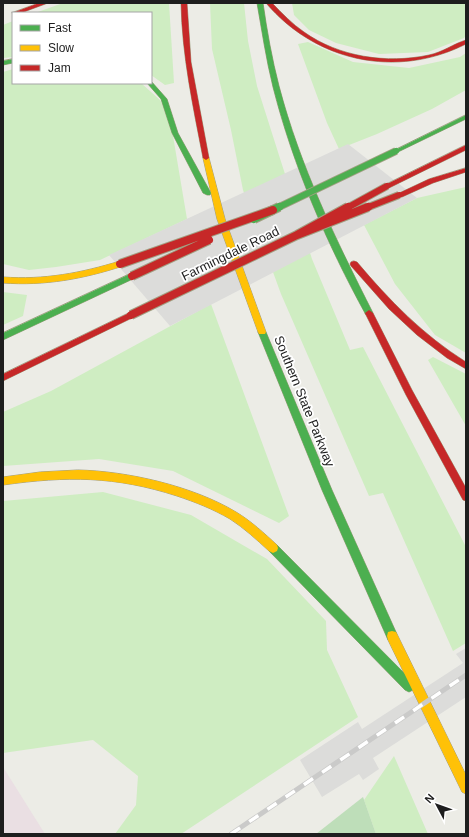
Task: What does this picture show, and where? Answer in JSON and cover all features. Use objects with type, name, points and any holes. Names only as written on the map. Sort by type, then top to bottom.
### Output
[{"type":"main road","points":[[17,12],[44,3]]},
{"type":"main road","name":"Southern State Parkway","points":[[184,3],[187,54],[194,99],[220,217],[273,360],[311,454],[420,697],[466,788]]},
{"type":"main road","points":[[260,3],[273,76],[287,126],[307,181],[371,320],[466,497]]},
{"type":"main road","points":[[269,3],[295,28],[309,38],[336,51],[363,57],[386,60],[417,58],[444,52],[456,48],[466,42]]},
{"type":"main road","points":[[151,84],[164,99],[175,133],[220,217]]},
{"type":"main road","name":"Farmingdale Road","points":[[3,337],[466,117]]},
{"type":"main road","name":"Farmingdale Road","points":[[3,378],[297,235],[387,186],[466,147]]},
{"type":"main road","points":[[297,235],[431,181],[466,170]]},
{"type":"main road","points":[[3,280],[15,282],[49,282],[85,275],[273,210]]},
{"type":"main road","points":[[335,243],[391,308],[409,325],[443,353],[466,366]]},
{"type":"main road","points":[[3,481],[58,474],[104,475],[141,482],[175,491],[225,511],[244,523],[282,556],[420,697]]},
{"type":"shaded area","points":[[3,767],[45,834],[3,834]]},
{"type":"green space","points":[[63,3],[169,3],[174,83],[165,85],[152,76],[152,12],[38,12]]},
{"type":"green space","points":[[210,3],[244,3],[248,41],[257,86],[312,259],[350,350],[363,347],[466,547],[466,643],[453,651],[383,493],[369,496],[281,294],[243,190],[212,49]]},
{"type":"green space","points":[[292,3],[466,3],[466,35],[464,38],[428,52],[379,54],[336,43],[309,30],[294,15]]},
{"type":"green space","points":[[12,21],[12,57],[3,58],[3,25]]},
{"type":"green space","points":[[308,42],[353,62],[409,68],[460,57],[466,53],[466,90],[432,109],[377,134],[339,149],[327,123],[298,44]]},
{"type":"green space","points":[[12,69],[12,84],[142,84],[160,100],[170,118],[187,219],[100,260],[29,270],[3,264],[3,72]]},
{"type":"green space","points":[[466,187],[466,353],[435,335],[395,284],[364,225],[417,198]]},
{"type":"green space","points":[[3,292],[27,295],[23,316],[3,325]]},
{"type":"green space","points":[[211,304],[289,516],[279,523],[173,471],[99,459],[3,466],[3,412],[51,391]]},
{"type":"green space","points":[[433,357],[466,374],[466,426],[428,360]]},
{"type":"green space","points":[[103,492],[191,515],[267,559],[326,621],[327,650],[358,717],[181,834],[115,834],[136,805],[138,776],[93,740],[3,753],[3,501]]},
{"type":"green space","points":[[394,756],[428,834],[376,834],[364,800]]},
{"type":"green space","points":[[363,797],[376,834],[316,834]]},
{"type":"pier","points":[[348,144],[417,198],[170,326],[109,255]]},
{"type":"pier","points":[[466,648],[466,697],[373,758],[379,769],[363,780],[359,774],[322,797],[300,760],[358,722],[362,729],[463,663],[456,654]]},
{"type":"railway","points":[[231,834],[466,675]]},
{"type":"traffic: fast","points":[[260,3],[268,51],[287,126],[307,181],[343,261],[369,313]]},
{"type":"traffic: fast","points":[[3,63],[12,61]]},
{"type":"traffic: fast","points":[[151,84],[164,99],[175,133],[207,193]]},
{"type":"traffic: fast","points":[[396,151],[466,117]]},
{"type":"traffic: fast","points":[[254,219],[396,151]]},
{"type":"traffic: fast","points":[[3,337],[132,276]]},
{"type":"traffic: fast","points":[[262,332],[327,490],[392,636]]},
{"type":"traffic: fast","points":[[273,548],[409,686]]},
{"type":"traffic: slow","points":[[206,158],[221,219],[262,332]]},
{"type":"traffic: slow","points":[[3,280],[48,280],[91,273],[120,264]]},
{"type":"traffic: slow","points":[[3,481],[40,476],[78,474],[103,475],[149,483],[181,493],[225,511],[244,523],[273,548]]},
{"type":"traffic: slow","points":[[392,636],[466,788]]},
{"type":"traffic: jam","points":[[18,12],[45,3]]},
{"type":"traffic: jam","points":[[184,3],[188,62],[206,158]]},
{"type":"traffic: jam","points":[[269,3],[303,34],[332,49],[364,58],[397,61],[413,60],[448,51],[466,42]]},
{"type":"traffic: jam","points":[[387,186],[466,147]]},
{"type":"traffic: jam","points":[[399,195],[431,181],[466,170]]},
{"type":"traffic: jam","points":[[131,315],[297,235],[387,186]]},
{"type":"traffic: jam","points":[[297,235],[399,195]]},
{"type":"traffic: jam","points":[[120,264],[273,210]]},
{"type":"traffic: jam","points":[[132,276],[209,240]]},
{"type":"traffic: jam","points":[[354,264],[392,307],[419,333],[434,345],[466,366]]},
{"type":"traffic: jam","points":[[369,313],[409,392],[466,497]]},
{"type":"traffic: jam","points":[[3,378],[131,315]]}]
